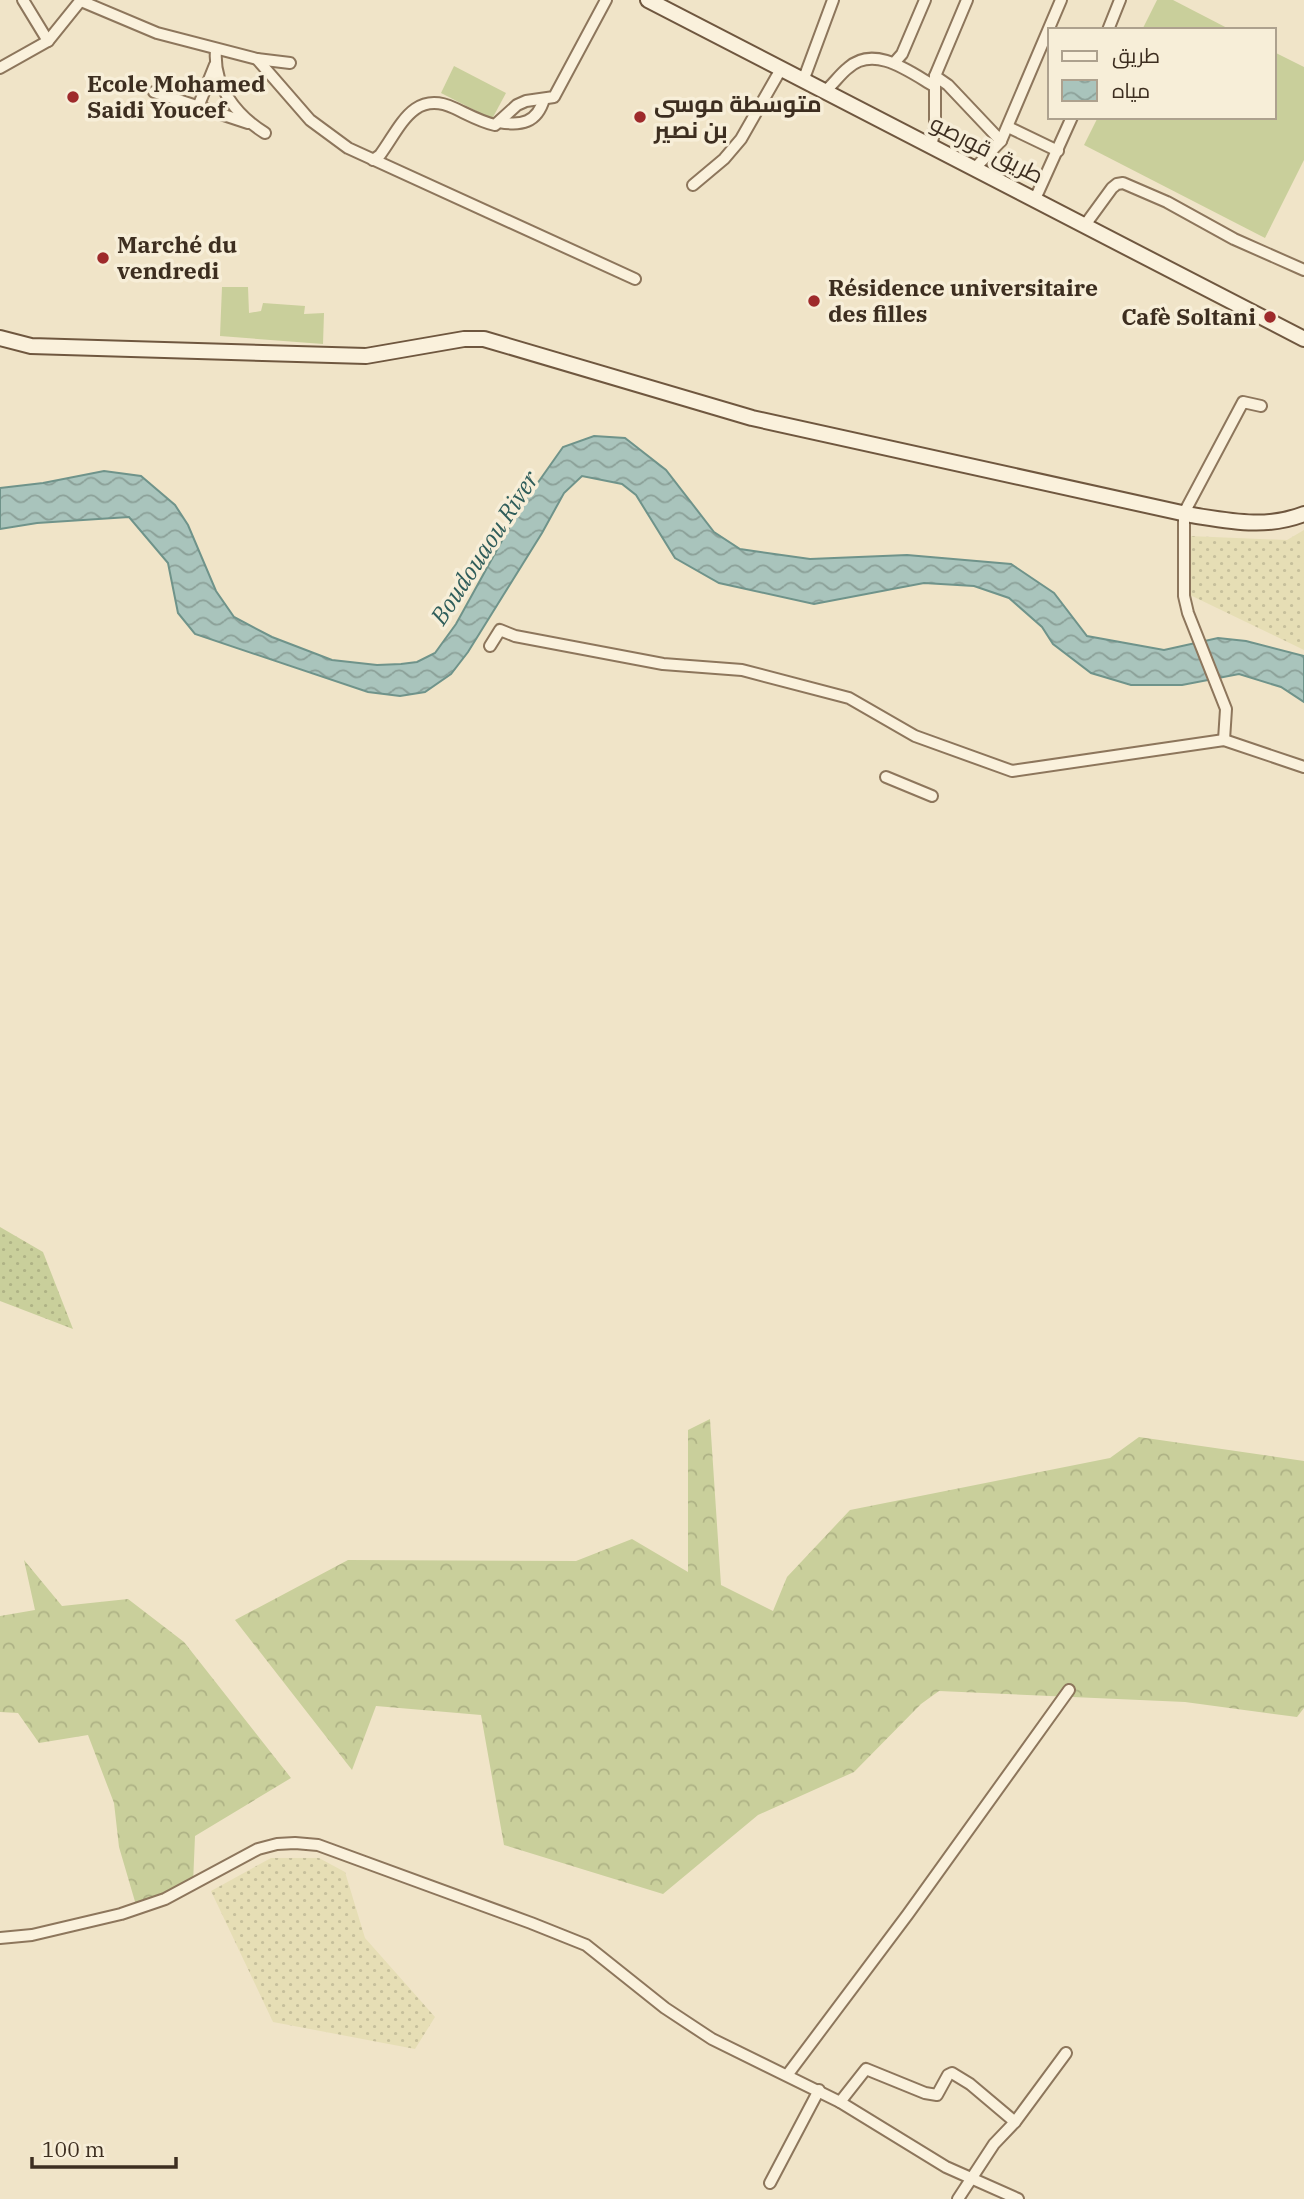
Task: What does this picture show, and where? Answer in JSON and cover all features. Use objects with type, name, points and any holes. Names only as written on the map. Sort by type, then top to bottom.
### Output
[{"type":"main road","name":"طريق قورصو","points":[[649,0],[1304,339]]},
{"type":"main road","points":[[0,338],[32,346],[366,356],[464,339],[484,339],[752,418],[1184,513],[1261,524],[1287,521],[1304,514]]},
{"type":"street","points":[[23,0],[48,41]]},
{"type":"street","points":[[499,122],[509,110],[526,101],[551,99],[557,93],[606,0]]},
{"type":"street","points":[[803,81],[833,0]]},
{"type":"street","points":[[894,64],[902,54],[925,0]]},
{"type":"street","points":[[931,147],[935,128],[935,81],[967,0]]},
{"type":"street","points":[[1048,28],[1060,0]]},
{"type":"street","points":[[1109,28],[1120,0]]},
{"type":"street","points":[[0,68],[48,41],[81,1],[157,33],[216,50],[290,63]]},
{"type":"street","points":[[974,169],[1002,141],[1048,29]]},
{"type":"street","points":[[198,107],[215,65],[216,50]]},
{"type":"street","points":[[257,59],[310,120],[338,142],[635,279]]},
{"type":"street","points":[[824,92],[849,66],[860,61],[870,59],[894,64],[948,85],[1002,141]]},
{"type":"street","points":[[215,65],[223,90],[233,106],[250,124]]},
{"type":"street","points":[[694,185],[724,159],[741,139],[781,69]]},
{"type":"street","points":[[154,92],[250,124],[265,133]]},
{"type":"street","points":[[373,160],[380,155],[408,115],[418,106],[429,102],[448,105],[492,124],[499,122],[516,125],[529,122],[538,114],[544,99]]},
{"type":"street","points":[[1035,199],[1071,119]]},
{"type":"street","points":[[1007,127],[1058,151]]},
{"type":"street","points":[[1085,225],[1112,188],[1123,183],[1167,202],[1234,239],[1304,270]]},
{"type":"street","points":[[1224,740],[1226,709],[1188,613],[1184,596],[1184,513],[1243,402],[1261,406]]},
{"type":"street","points":[[490,646],[500,630],[515,636],[663,664],[742,670],[849,698],[915,736],[1012,771],[1224,740],[1304,767]]},
{"type":"street","points":[[886,777],[932,796]]},
{"type":"street","points":[[788,2074],[908,1914],[1069,1690]]},
{"type":"street","points":[[0,1938],[32,1935],[121,1914],[165,1899],[258,1849],[277,1844],[318,1845],[586,1945],[664,2008],[698,2030],[819,2090],[946,2167],[1018,2199]]},
{"type":"street","points":[[958,2199],[994,2144],[1016,2122],[1066,2053]]},
{"type":"street","points":[[840,2102],[866,2069],[925,2093],[937,2095],[948,2075],[952,2073],[970,2084],[1016,2122]]},
{"type":"street","points":[[770,2183],[819,2090]]},
{"type":"shaded area","points":[[1304,530],[1304,650],[1190,595],[1189,536],[1287,540]]},
{"type":"shaded area","points":[[271,1858],[319,1858],[345,1872],[365,1938],[435,2017],[415,2049],[273,2022],[211,1891]]},
{"type":"green space","points":[[1157,0],[1173,0],[1227,28],[1143,28]]},
{"type":"green space","points":[[1276,53],[1304,67],[1304,160],[1265,238],[1084,145],[1097,119],[1276,119]]},
{"type":"green space","points":[[454,66],[506,93],[492,119],[441,93]]},
{"type":"green space","points":[[222,287],[248,287],[249,313],[261,311],[263,303],[305,306],[304,314],[324,313],[323,344],[220,336]]},
{"type":"green space","points":[[0,1227],[43,1252],[73,1329],[0,1301]]},
{"type":"green space","points":[[710,1419],[721,1585],[773,1611],[787,1577],[850,1510],[1110,1458],[1139,1437],[1304,1461],[1304,1708],[1297,1717],[1185,1702],[939,1691],[921,1704],[854,1772],[758,1815],[663,1894],[504,1845],[481,1715],[376,1706],[352,1770],[235,1620],[348,1560],[576,1561],[632,1539],[688,1572],[688,1430]]},
{"type":"green space","points":[[24,1560],[62,1606],[128,1599],[184,1642],[291,1778],[195,1836],[193,1884],[136,1905],[119,1847],[114,1803],[88,1735],[39,1743],[18,1713],[0,1712],[0,1616],[35,1610]]},
{"type":"water","points":[[594,436],[625,438],[666,470],[714,532],[740,549],[810,559],[907,555],[1011,564],[1054,593],[1087,636],[1164,650],[1218,638],[1246,641],[1304,656],[1304,702],[1281,687],[1239,674],[1182,685],[1131,685],[1091,673],[1053,644],[1042,627],[1009,598],[974,586],[924,583],[814,604],[719,583],[675,558],[636,495],[622,484],[582,476],[564,493],[468,652],[451,674],[425,692],[400,696],[368,692],[195,634],[178,613],[168,563],[129,517],[37,523],[0,529],[0,488],[104,471],[141,476],[175,505],[188,525],[216,591],[234,617],[272,637],[332,660],[377,665],[417,662],[435,653],[456,624],[520,508],[563,447]]},
{"type":"place","name":"Ecole Mohamed Saidi Youcef","points":[[73,97]]},
{"type":"place","name":"متوسطة موسى بن نصير","points":[[640,117]]},
{"type":"place","name":"Marché du vendredi","points":[[103,258]]},
{"type":"place","name":"Résidence universitaire des filles","points":[[814,301]]},
{"type":"place","name":"Cafè Soltani","points":[[1270,317]]},
{"type":"water label","name":"Boudouaou River","points":[[485,548]]}]
